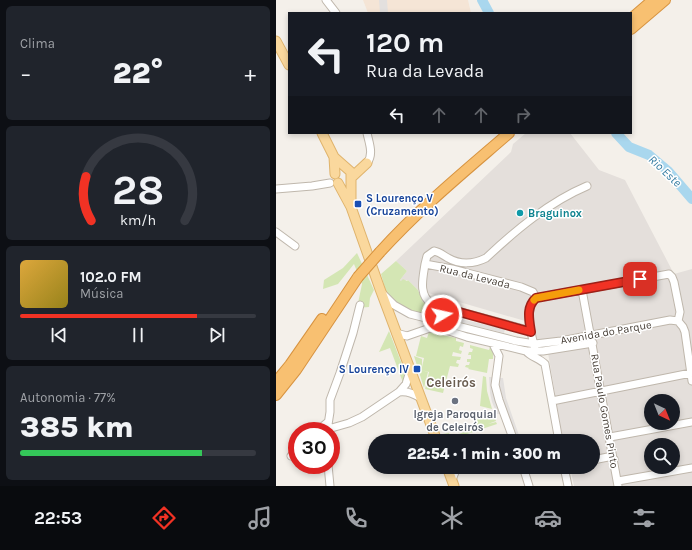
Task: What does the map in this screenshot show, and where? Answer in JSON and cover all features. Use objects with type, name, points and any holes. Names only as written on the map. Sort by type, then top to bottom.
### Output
[{"type":"highway","points":[[632,18],[653,0]]},
{"type":"highway","points":[[632,28],[665,0]]},
{"type":"highway","points":[[276,382],[357,274],[379,248],[497,138],[507,134]]},
{"type":"highway","points":[[276,395],[296,370],[357,274]]},
{"type":"main road","points":[[276,41],[288,63]]},
{"type":"main road","points":[[322,134],[334,157],[351,172],[351,207]]},
{"type":"main road","points":[[334,157],[335,180],[351,207],[396,333],[434,434]]},
{"type":"main road","points":[[335,180],[340,169],[347,169],[367,163]]},
{"type":"main road","points":[[335,180],[345,185],[367,163]]},
{"type":"street","points":[[326,0],[335,12]]},
{"type":"street","points":[[367,134],[371,152],[370,160],[367,163]]},
{"type":"street","points":[[276,196],[278,189],[312,186],[335,180]]},
{"type":"street","points":[[425,264],[428,256],[434,251],[456,261],[466,263],[480,261],[486,258],[520,226],[572,192],[587,186]]},
{"type":"street","points":[[276,232],[295,246]]},
{"type":"street","name":"Rua da Levada","points":[[452,310],[427,301],[422,286],[425,264],[521,287],[533,292],[536,298]]},
{"type":"street","points":[[535,348],[531,332],[529,308],[536,298],[669,274],[674,282],[680,312],[678,321],[685,332],[691,377],[602,390],[552,401]]},
{"type":"street","name":"Avenida do Parque","points":[[380,289],[400,310],[410,314],[433,321],[502,337],[535,348]]},
{"type":"street","points":[[582,290],[592,339]]},
{"type":"street","points":[[329,422],[330,400],[353,334],[360,306]]},
{"type":"street","points":[[433,321],[452,310],[531,332]]},
{"type":"street","name":"Avenida do Parque","points":[[396,333],[407,336],[430,328],[443,329],[526,351],[535,348],[592,339],[670,320],[678,321]]},
{"type":"street","points":[[502,337],[497,344],[499,356],[495,385],[511,434]]},
{"type":"street","name":"Rua Paulo Gomes Pinto","points":[[592,339],[618,484]]},
{"type":"street","points":[[499,356],[511,348]]},
{"type":"street","points":[[526,351],[528,354],[545,364],[558,434]]},
{"type":"street","points":[[340,425],[349,423],[362,417],[399,392],[406,384],[410,371]]},
{"type":"street","points":[[399,392],[405,391],[413,393],[421,398]]},
{"type":"street","points":[[610,437],[692,422]]},
{"type":"street","points":[[600,459],[608,457],[614,459]]},
{"type":"street","points":[[618,484],[692,468]]},
{"type":"street","points":[[329,474],[330,486]]},
{"type":"street","points":[[525,474],[529,486]]},
{"type":"street","points":[[565,474],[568,486]]},
{"type":"shaded area","points":[[363,0],[468,0],[471,12],[368,12]]},
{"type":"shaded area","points":[[379,0],[387,0],[388,12],[380,12]]},
{"type":"shaded area","points":[[525,134],[571,134],[599,170],[625,180],[674,274],[692,269],[692,486],[574,486],[571,474],[600,474],[600,434],[561,434],[546,341],[537,342],[532,323],[418,290],[408,280],[400,280],[407,271],[396,261],[511,152],[513,144]]},
{"type":"shaded area","points":[[451,317],[505,329],[504,333],[450,320]]},
{"type":"shaded area","points":[[489,377],[492,377],[493,392],[501,414],[497,414],[492,402]]},
{"type":"shaded area","points":[[499,378],[503,378],[506,398],[519,434],[515,434],[499,384]]},
{"type":"green space","points":[[357,253],[374,290],[370,298],[369,307],[357,308],[362,284],[354,264],[338,284],[323,289],[324,280],[343,268]]},
{"type":"green space","points":[[396,261],[407,271],[400,280],[408,280],[418,290],[423,302],[443,312],[433,318],[413,313],[396,304],[391,299],[386,291],[381,274]]},
{"type":"green space","points":[[389,331],[405,372],[402,383],[390,348],[379,352]]},
{"type":"green space","points":[[429,332],[456,338],[456,341],[464,343],[463,347],[460,346],[459,350],[462,351],[461,354],[453,352],[452,356],[461,357],[456,363],[459,364],[458,367],[450,366],[443,393],[425,389],[429,372],[421,370],[428,372],[424,388],[414,356],[422,359],[422,367],[424,358],[416,356],[421,336],[427,338]]},
{"type":"green space","points":[[470,345],[489,350],[490,347],[492,350],[493,359],[489,359],[487,373],[465,367],[466,365],[469,365],[470,362],[467,362],[467,359],[471,359],[471,355],[468,355],[473,349],[470,348]]},
{"type":"green space","points":[[483,376],[486,377],[487,391],[492,409],[480,406]]},
{"type":"green space","points":[[478,411],[494,414],[496,421],[488,424],[496,422],[497,424],[467,434],[459,434],[475,428]]},
{"type":"waterway","name":"Rio Este","points":[[482,0],[488,12]]},
{"type":"waterway","name":"Rio Este","points":[[617,134],[629,147],[649,155],[668,171],[692,199]]},
{"type":"slow traffic","points":[[534,300],[536,298],[579,290]]},
{"type":"place","name":"S Lourenço V (Cruzamento)","points":[[358,204]]},
{"type":"place","name":"Braguinox","points":[[520,213]]},
{"type":"place","name":"S Lourenço IV","points":[[417,369]]},
{"type":"place","name":"Igreja Paroquial de Celeirós","points":[[455,401]]},
{"type":"district","name":"Celeirós","points":[[451,382]]},
{"type":"route","points":[[442,315],[452,310],[531,332],[529,308],[536,298],[640,279]]}]
